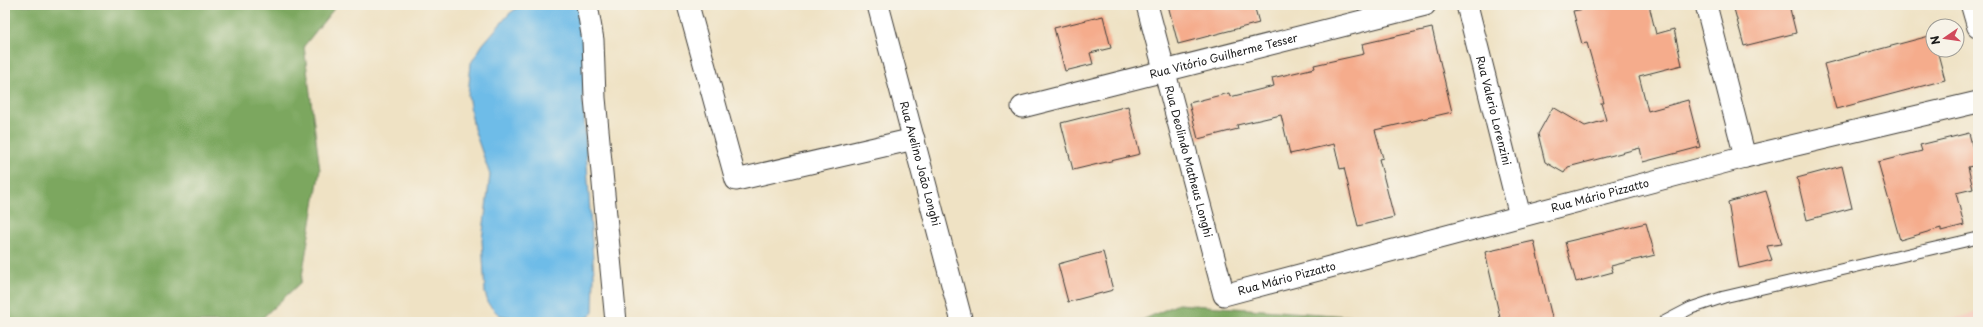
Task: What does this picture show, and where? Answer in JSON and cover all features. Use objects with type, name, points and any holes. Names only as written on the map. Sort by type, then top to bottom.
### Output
[{"type":"street","points":[[586,5],[593,40],[595,98],[616,322]]},
{"type":"street","points":[[688,5],[736,180],[914,139]]},
{"type":"street","name":"Rua Avelino João Longhi","points":[[878,5],[962,322]]},
{"type":"street","name":"Rua Deolindo Matheus Longhi","points":[[1147,5],[1224,295]]},
{"type":"street","name":"Rua Vitório Guilherme Tesser","points":[[1022,107],[1425,5]]},
{"type":"street","name":"Rua Valerio Lorenzini","points":[[1467,5],[1520,216]]},
{"type":"street","points":[[1706,5],[1745,157]]},
{"type":"street","points":[[1972,5],[1978,26]]},
{"type":"street","name":"Rua Mário Pizzatto","points":[[1224,295],[1745,157],[1978,102]]},
{"type":"lane","points":[[1664,322],[1691,308],[1724,297],[1978,238]]},
{"type":"shaded area","points":[[1978,312],[1978,322],[1941,322]]},
{"type":"green space","points":[[5,5],[337,5],[304,46],[320,170],[301,282],[258,322],[5,322]]},
{"type":"green space","points":[[1178,304],[1376,318],[1384,322],[1140,321]]},
{"type":"water","points":[[521,5],[578,5],[585,67],[583,101],[594,275],[593,311],[589,317],[581,320],[532,322],[499,315],[489,305],[485,293],[482,240],[490,175],[474,129],[468,95],[471,63],[483,44],[509,14]]},
{"type":"building","points":[[1168,5],[1254,5],[1259,23],[1178,44]]},
{"type":"building","points":[[1606,5],[1649,5],[1656,34],[1674,29],[1682,65],[1639,76],[1648,111],[1688,100],[1700,147],[1643,162],[1640,148],[1568,167],[1564,173],[1545,162],[1538,134],[1553,107],[1585,126],[1606,120],[1601,103],[1604,103],[1587,43],[1582,44],[1573,11]]},
{"type":"building","points":[[1733,5],[1789,5],[1796,33],[1744,46]]},
{"type":"building","points":[[1103,16],[1111,48],[1090,53],[1093,64],[1065,71],[1054,28]]},
{"type":"building","points":[[1432,28],[1452,112],[1375,130],[1383,158],[1379,159],[1394,217],[1358,226],[1344,168],[1340,169],[1334,144],[1290,154],[1281,115],[1237,125],[1238,129],[1198,139],[1189,103],[1229,93],[1230,97],[1274,86],[1272,78],[1315,68],[1314,65],[1364,54],[1362,44]]},
{"type":"building","points":[[1925,37],[1925,58],[1939,58],[1945,80],[1836,109],[1824,64]]},
{"type":"building","points":[[1128,106],[1140,154],[1073,170],[1061,123]]},
{"type":"building","points":[[1969,133],[1977,165],[1968,167],[1973,189],[1956,193],[1964,225],[1941,231],[1941,228],[1900,240],[1878,162],[1922,151],[1920,145]]},
{"type":"building","points":[[1842,166],[1852,208],[1807,220],[1797,178]]},
{"type":"building","points":[[1766,191],[1782,244],[1767,246],[1772,260],[1739,268],[1728,202]]},
{"type":"building","points":[[1646,223],[1655,255],[1611,266],[1613,272],[1576,282],[1565,242]]},
{"type":"building","points":[[1534,241],[1553,322],[1501,322],[1485,252]]},
{"type":"building","points":[[1103,252],[1113,290],[1068,302],[1058,264]]}]
